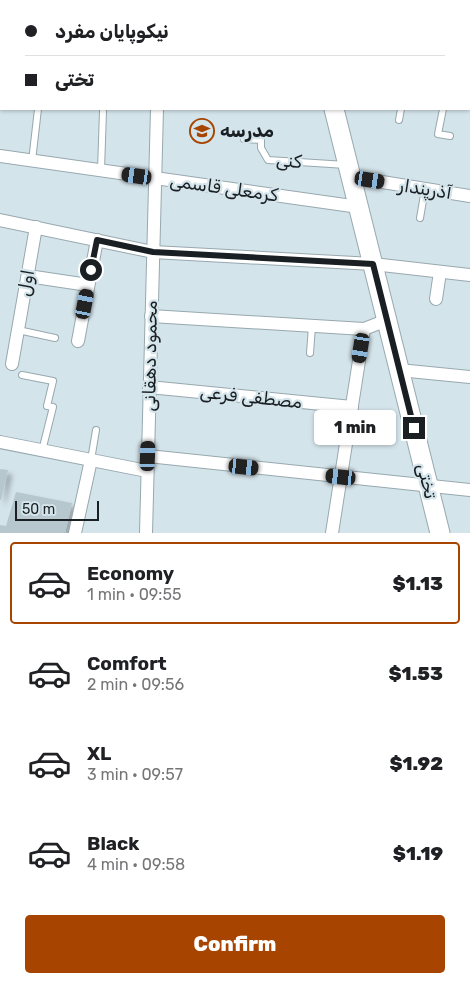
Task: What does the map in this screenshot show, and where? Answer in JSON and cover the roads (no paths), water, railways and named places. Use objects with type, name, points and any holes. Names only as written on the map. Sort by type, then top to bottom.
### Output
[{"type":"main road","name":"تختی","points":[[334,110],[440,533]]},
{"type":"street","points":[[155,178],[157,110]]},
{"type":"street","name":"کرمعلی قاسمی","points":[[0,156],[359,207]]},
{"type":"street","name":"آذرپندار","points":[[350,171],[425,189],[470,196]]},
{"type":"street","name":"محمود دهقانی","points":[[146,533],[155,178]]},
{"type":"street","points":[[0,220],[153,252],[373,264],[470,275]]},
{"type":"street","name":"اول","points":[[12,364],[36,227]]},
{"type":"street","points":[[78,341],[97,240]]},
{"type":"street","points":[[436,299],[440,272]]},
{"type":"street","points":[[28,276],[88,285]]},
{"type":"street","points":[[151,316],[364,329],[387,320]]},
{"type":"street","points":[[332,533],[364,329]]},
{"type":"street","points":[[399,370],[470,377]]},
{"type":"street","name":"مصطفی فرعی","points":[[150,387],[352,407]]},
{"type":"street","points":[[0,442],[147,471]]},
{"type":"street","points":[[148,456],[470,490]]},
{"type":"street","points":[[75,533],[91,460]]},
{"type":"lane","points":[[32,160],[38,110]]},
{"type":"lane","points":[[399,120],[401,110]]},
{"type":"lane","points":[[443,110],[438,134],[450,136]]},
{"type":"lane","points":[[100,170],[103,111]]},
{"type":"lane","name":"کنی","points":[[244,139],[261,140],[262,148],[268,160],[350,171]]},
{"type":"lane","points":[[420,218],[425,189]]},
{"type":"lane","points":[[310,353],[312,326]]},
{"type":"lane","points":[[17,335],[55,338]]},
{"type":"lane","points":[[22,375],[52,381],[47,406],[53,407],[42,451]]},
{"type":"lane","points":[[91,460],[96,430]]},
{"type":"place","name":"مدرسه","points":[[202,131]]}]
